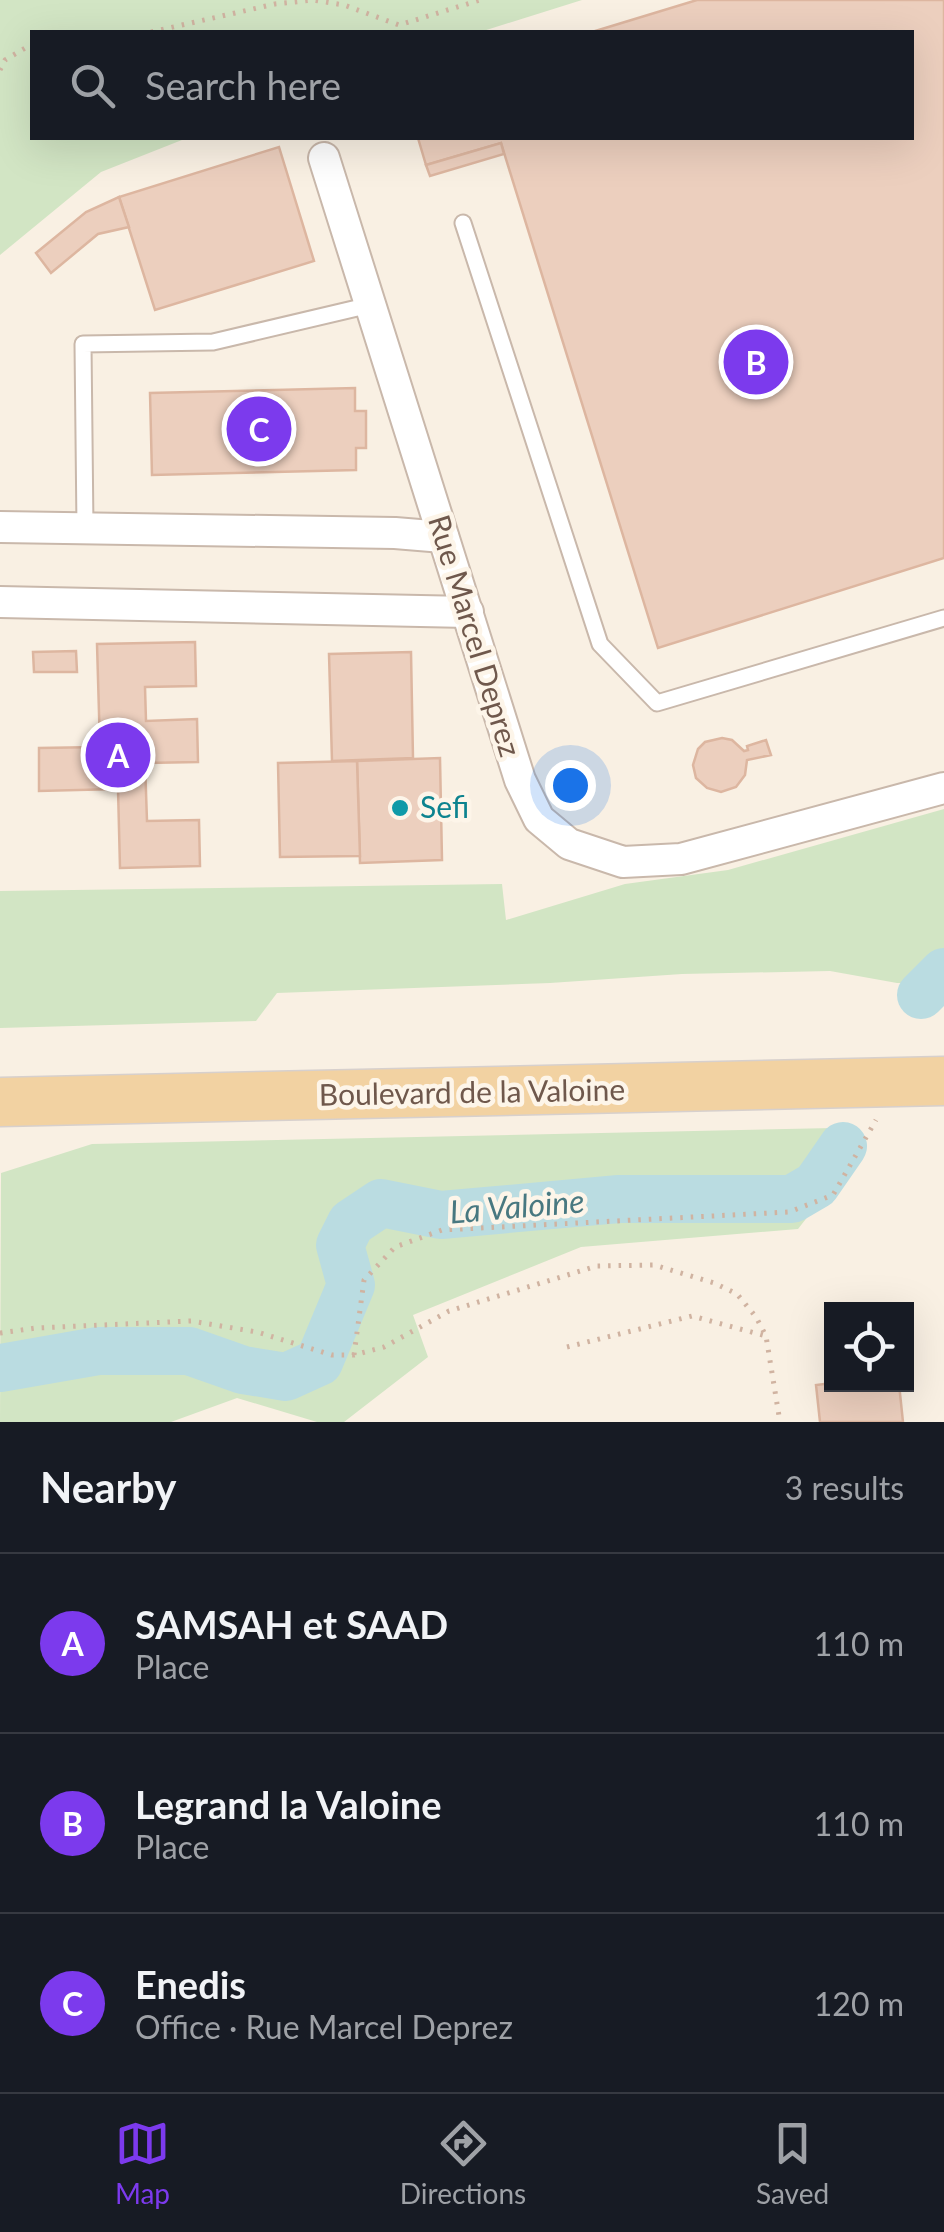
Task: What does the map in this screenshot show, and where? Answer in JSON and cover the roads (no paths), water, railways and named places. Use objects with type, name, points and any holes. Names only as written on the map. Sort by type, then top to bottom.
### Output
[{"type":"main road","name":"Boulevard de la Valoine","points":[[0,1069],[944,1052]]},
{"type":"main road","name":"Boulevard de la Valoine","points":[[0,1102],[944,1081]]},
{"type":"street","name":"Rue Marcel Deprez","points":[[324,158],[520,780],[539,819],[569,844],[622,862],[681,859],[944,788]]},
{"type":"street","points":[[0,527],[395,533],[443,538]]},
{"type":"street","points":[[0,602],[468,612]]},
{"type":"lane","points":[[464,223],[600,644],[657,703],[944,618]]},
{"type":"lane","points":[[85,528],[83,344],[213,342],[370,305]]},
{"type":"waterway","name":"La Valoine","points":[[921,995],[944,972]]},
{"type":"waterway","name":"La Valoine","points":[[0,1368],[98,1351],[189,1351],[243,1370],[286,1377],[319,1362],[351,1285],[340,1245],[351,1223],[381,1203],[441,1215],[619,1199],[792,1199],[816,1185],[843,1146]]},
{"type":"place","name":"Legrand la Valoine","points":[[756,362]]},
{"type":"place","name":"Enedis","points":[[259,429]]},
{"type":"place","name":"SAMSAH et SAAD","points":[[118,755]]},
{"type":"place","name":"Sefi","points":[[400,808]]}]
